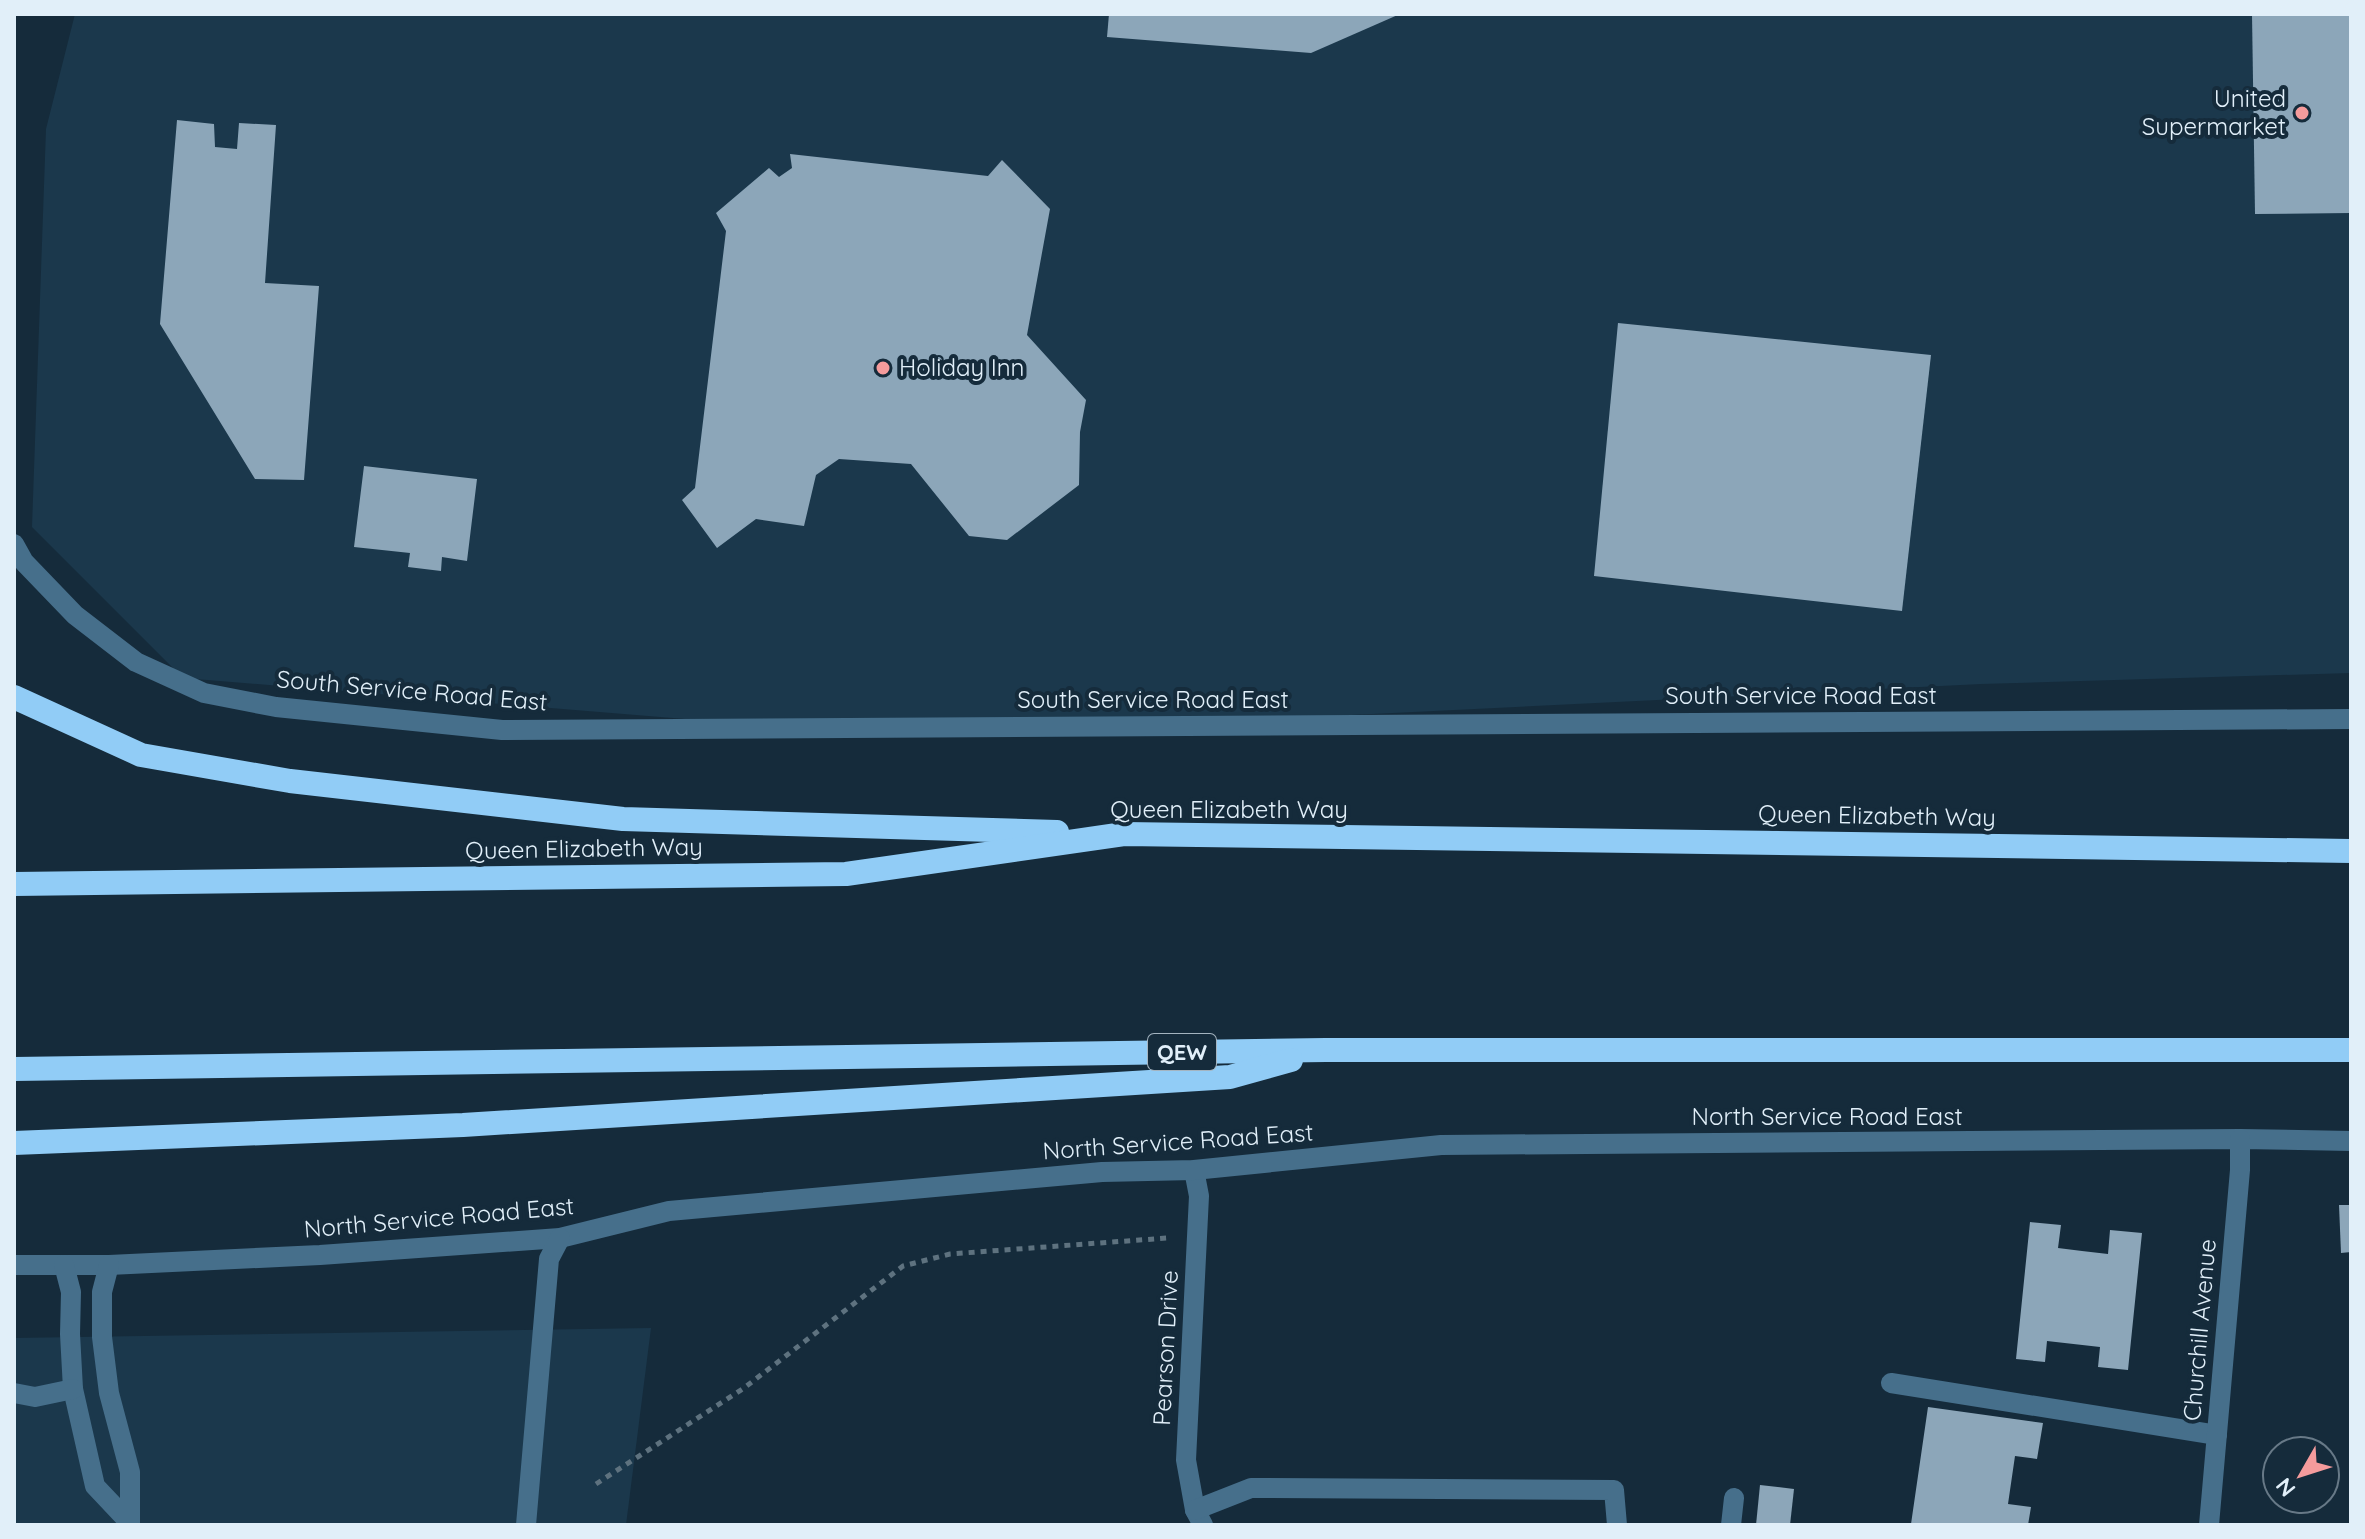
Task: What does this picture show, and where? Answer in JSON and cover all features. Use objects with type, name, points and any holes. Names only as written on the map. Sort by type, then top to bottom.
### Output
[{"type":"highway","points":[[14,697],[141,755],[290,781],[623,819],[1124,834]]},
{"type":"highway","name":"Queen Elizabeth Way","points":[[14,884],[846,874],[1124,834],[2351,851]]},
{"type":"highway","points":[[14,1143],[463,1125],[1230,1077],[1326,1050]]},
{"type":"highway","name":"QEW","points":[[14,1069],[1326,1050],[2351,1050]]},
{"type":"street","name":"South Service Road East","points":[[14,544],[24,562],[75,615],[136,662],[204,693],[276,707],[502,730],[2351,719]]},
{"type":"street","name":"North Service Road East","points":[[14,1265],[109,1265],[320,1255],[560,1238],[669,1211],[1102,1172],[1194,1170],[1441,1145],[2240,1139],[2351,1141]]},
{"type":"street","name":"Churchill Avenue","points":[[2209,1525],[2240,1170],[2240,1139]]},
{"type":"street","name":"Pearson Drive","points":[[1194,1170],[1199,1196],[1186,1460],[1199,1518]]},
{"type":"street","points":[[526,1525],[549,1259],[560,1238]]},
{"type":"street","points":[[64,1265],[71,1292],[73,1389],[95,1486],[130,1524]]},
{"type":"street","points":[[109,1265],[102,1292],[102,1337],[109,1393],[130,1472],[130,1524]]},
{"type":"street","points":[[1891,1383],[2217,1435]]},
{"type":"street","points":[[14,1393],[35,1397],[73,1389]]},
{"type":"street","points":[[1199,1518],[1251,1488],[1614,1490],[1617,1525]]},
{"type":"street","points":[[1731,1525],[1734,1498]]},
{"type":"path","points":[[596,1484],[744,1388],[903,1266],[950,1254],[1197,1236]]},
{"type":"shaded area","points":[[75,14],[2351,14],[2351,673],[1981,684],[904,737],[183,678],[32,527],[46,129]]},
{"type":"shaded area","points":[[651,1328],[626,1525],[14,1525],[14,1338]]},
{"type":"building","points":[[1109,14],[1400,14],[1311,53],[1107,37]]},
{"type":"building","name":"United Supermarket","points":[[2252,14],[2351,14],[2351,213],[2255,214]]},
{"type":"building","points":[[177,120],[214,124],[215,147],[237,149],[239,123],[276,125],[265,283],[319,286],[304,480],[255,479],[160,324]]},
{"type":"building","name":"Holiday Inn","points":[[790,154],[988,176],[1002,160],[1050,209],[1027,335],[1086,400],[1080,432],[1079,485],[1007,540],[969,536],[911,464],[839,459],[816,475],[804,526],[756,519],[717,548],[682,500],[695,488],[726,231],[716,213],[769,168],[779,177],[792,168]]},
{"type":"building","points":[[1618,323],[1931,355],[1902,611],[1594,576]]},
{"type":"building","points":[[364,466],[477,479],[467,561],[442,557],[441,571],[408,567],[410,553],[354,547]]},
{"type":"building","points":[[2339,1205],[2351,1205],[2351,1252],[2341,1253]]},
{"type":"building","points":[[2030,1222],[2061,1225],[2058,1248],[2108,1254],[2110,1230],[2142,1233],[2128,1370],[2098,1367],[2100,1347],[2047,1341],[2045,1362],[2016,1359]]},
{"type":"building","points":[[1928,1407],[2043,1423],[2037,1459],[2015,1456],[2008,1504],[2031,1507],[2028,1525],[1911,1524]]},
{"type":"building","points":[[1760,1485],[1794,1489],[1790,1525],[1756,1525]]},
{"type":"place","name":"United Supermarket","points":[[2302,113]]},
{"type":"place","name":"Holiday Inn","points":[[883,368]]}]
